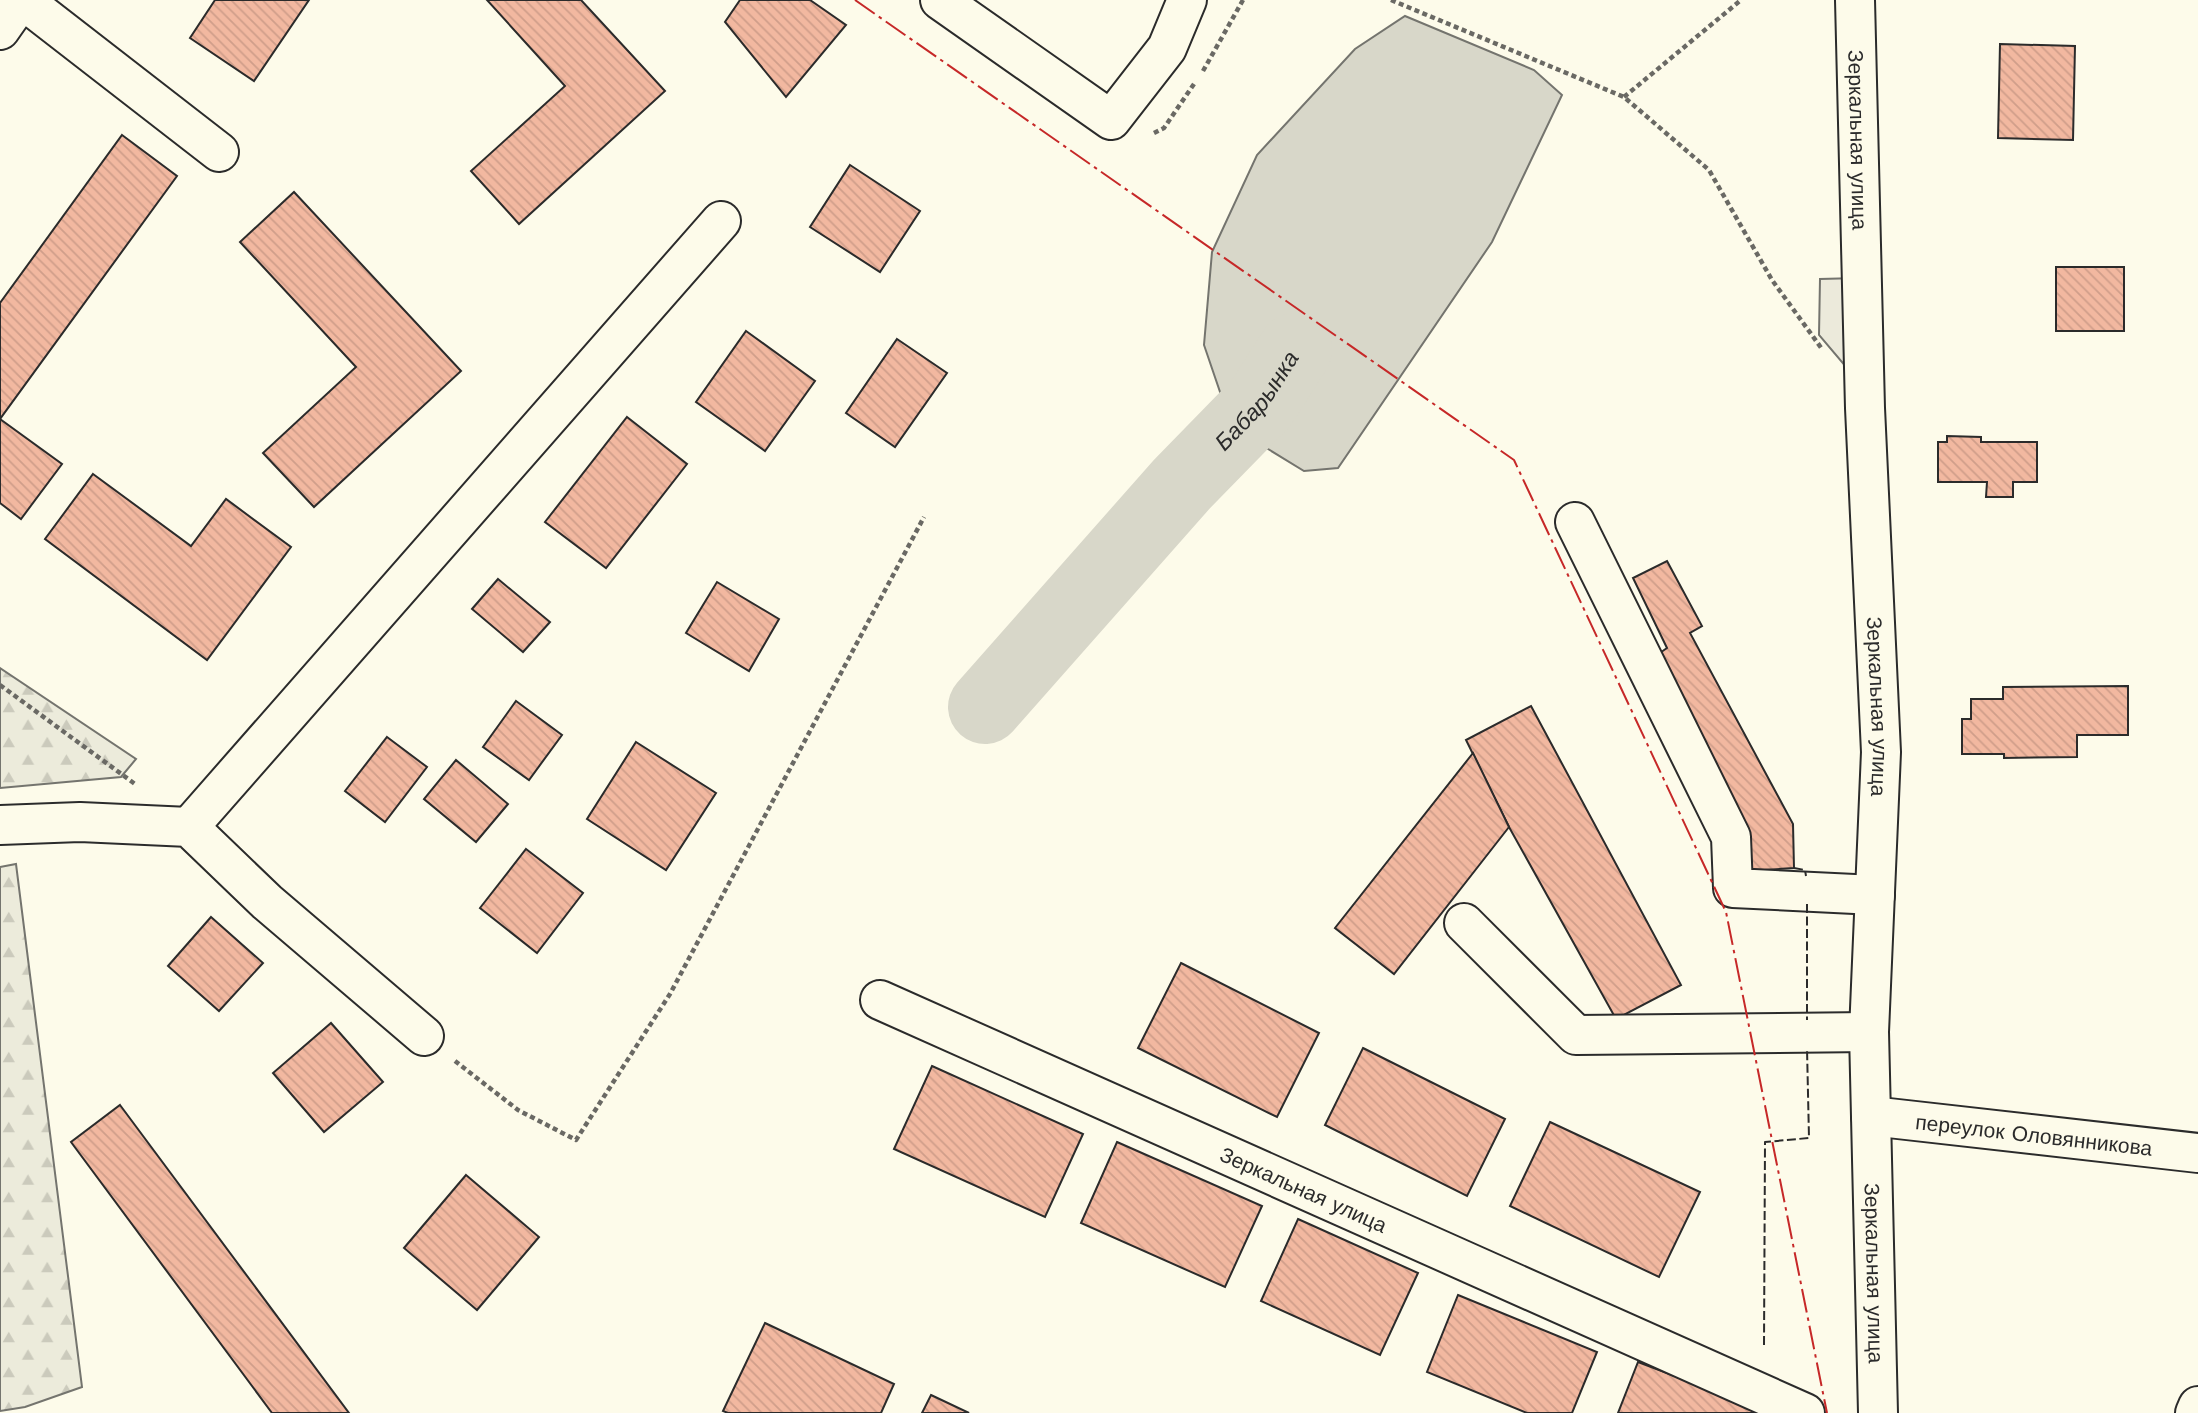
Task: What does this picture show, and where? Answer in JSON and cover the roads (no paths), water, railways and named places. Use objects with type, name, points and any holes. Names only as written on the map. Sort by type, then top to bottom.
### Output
[{"type":"street","points":[[0,30],[22,0],[219,152]]},
{"type":"street","points":[[940,0],[1111,120],[1167,48],[1187,0]]},
{"type":"street","name":"Зеркальная улица","points":[[1855,0],[1865,408],[1881,752],[1869,1032],[1878,1413]]},
{"type":"street","points":[[188,827],[721,221]]},
{"type":"street","points":[[1574,522],[1731,837],[1732,888],[1875,895]]},
{"type":"street","points":[[0,825],[80,822],[188,827],[267,902],[424,1036]]},
{"type":"street","points":[[1464,923],[1576,1035],[1869,1032]]},
{"type":"street","name":"Зеркальная улица","points":[[880,1000],[1805,1413]]},
{"type":"street","name":"переулок Оловянникова","points":[[1871,1116],[2198,1153]]},
{"type":"street","points":[[2196,1413],[2198,1406]]},
{"type":"water","points":[[1405,16],[1534,70],[1562,95],[1492,242],[1338,468],[1304,471],[1232,427],[1204,345],[1212,252],[1257,155],[1355,49]]},
{"type":"waterway","name":"Бабарынка","points":[[985,707],[1182,484],[1261,403],[1295,350]]}]
